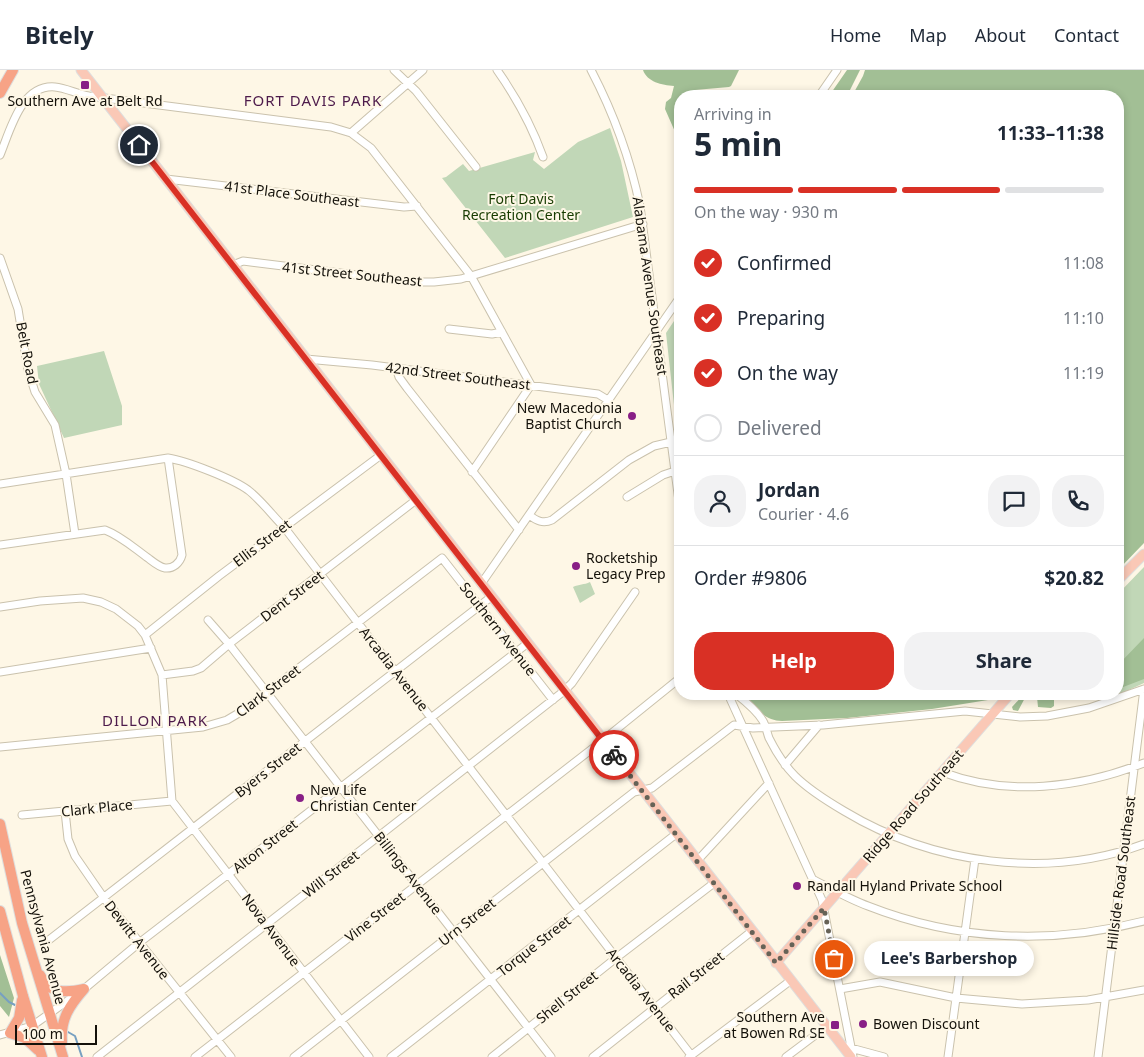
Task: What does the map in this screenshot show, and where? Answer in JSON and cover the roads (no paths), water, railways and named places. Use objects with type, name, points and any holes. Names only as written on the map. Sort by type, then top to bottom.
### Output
[{"type":"highway","points":[[0,92],[13,70]]},
{"type":"highway","name":"Pennsylvania Avenue","points":[[0,824],[22,923],[49,1013],[65,1057]]},
{"type":"highway","points":[[0,911],[41,1054]]},
{"type":"highway","points":[[33,959],[42,980],[53,989],[63,992],[84,989]]},
{"type":"highway","points":[[65,1057],[62,1040],[63,1021],[70,1004],[84,989]]},
{"type":"highway","points":[[23,996],[19,1018],[5,1034],[25,1038],[41,1054]]},
{"type":"main road","points":[[81,70],[714,884],[826,1027],[849,1052]]},
{"type":"main road","points":[[1124,574],[1144,554]]},
{"type":"main road","name":"Ridge Road Southeast","points":[[776,963],[1005,700]]},
{"type":"street","points":[[394,70],[408,83],[476,167]]},
{"type":"street","points":[[351,133],[422,70]]},
{"type":"street","points":[[497,70],[522,110],[543,157]]},
{"type":"street","name":"Alabama Avenue Southeast","points":[[591,70],[611,110],[636,186],[643,224],[674,464]]},
{"type":"street","points":[[823,90],[837,70]]},
{"type":"street","points":[[0,155],[26,98],[37,90],[46,87],[54,87],[85,96],[331,126],[351,133],[360,139],[376,154],[471,276],[531,385],[472,472]]},
{"type":"street","name":"41st Place Southeast","points":[[166,180],[404,208],[416,206]]},
{"type":"street","name":"41st Street Southeast","points":[[233,265],[243,262],[414,282],[448,281],[471,276],[643,224]]},
{"type":"street","name":"Belt Road","points":[[0,258],[18,309],[28,370],[35,392],[55,425],[66,474],[75,534]]},
{"type":"street","points":[[481,584],[674,306]]},
{"type":"street","points":[[449,329],[492,334],[502,332]]},
{"type":"street","name":"42nd Street Southeast","points":[[306,359],[396,368],[598,394],[608,400]]},
{"type":"street","points":[[396,368],[399,378],[519,530]]},
{"type":"street","points":[[529,515],[545,523],[552,520],[629,460],[654,446],[671,442]]},
{"type":"street","name":"Ellis Street","points":[[145,635],[284,527],[381,455]]},
{"type":"street","points":[[0,545],[105,530],[115,534],[157,564],[165,568],[174,566],[181,561],[182,555],[168,458]]},
{"type":"street","name":"Arcadia Avenue","points":[[0,484],[168,458],[180,460],[243,487],[253,495],[284,527],[690,1056]]},
{"type":"street","points":[[626,497],[663,475],[674,471]]},
{"type":"street","name":"Dent Street","points":[[162,674],[193,671],[201,668],[229,644],[416,500]]},
{"type":"street","name":"Southern Avenue","points":[[442,558],[553,700]]},
{"type":"street","name":"Clark Street","points":[[0,747],[203,727],[227,720],[267,693],[442,558]]},
{"type":"street","name":"Will Street","points":[[97,1057],[564,691],[572,683],[635,592]]},
{"type":"street","name":"Byers Street","points":[[45,943],[491,597]]},
{"type":"street","points":[[0,607],[48,600],[83,598],[101,602],[116,609],[138,626],[145,635],[162,674],[172,801]]},
{"type":"street","name":"Billings Avenue","points":[[208,620],[229,644],[551,1057]]},
{"type":"street","name":"Alton Street","points":[[5,1034],[32,1026],[84,989],[139,943],[528,643]]},
{"type":"street","points":[[0,672],[151,648]]},
{"type":"street","name":"Vine Street","points":[[195,1057],[506,816],[674,683]]},
{"type":"street","points":[[1124,696],[1144,689]]},
{"type":"street","name":"Hillside Road Southeast","points":[[1098,1057],[1144,689]]},
{"type":"street","points":[[731,700],[814,880],[824,908],[840,988],[849,1052],[884,1057]]},
{"type":"street","points":[[742,700],[761,719],[785,765],[798,779],[827,801],[857,819],[888,834],[932,849],[975,859],[1012,862],[1057,862],[1093,857],[1144,844]]},
{"type":"street","points":[[743,725],[753,728],[819,726],[960,711],[1029,717],[1066,714],[1112,700]]},
{"type":"street","name":"Urn Street","points":[[294,1057],[634,792],[653,788],[734,725],[743,725]]},
{"type":"street","points":[[785,765],[819,726]]},
{"type":"street","points":[[942,772],[982,783],[1039,786],[1094,779],[1144,763]]},
{"type":"street","points":[[697,862],[769,783]]},
{"type":"street","name":"Clark Place","points":[[22,815],[172,801]]},
{"type":"street","name":"Nova Avenue","points":[[172,801],[369,1057]]},
{"type":"street","name":"Dewitt Avenue","points":[[65,812],[68,839],[72,850],[104,898],[231,1057]]},
{"type":"street","name":"Torque Street","points":[[391,1057],[676,834]]},
{"type":"street","points":[[948,1057],[975,859]]},
{"type":"street","points":[[814,880],[866,905],[901,918],[965,932],[1001,936],[1039,937],[1075,934],[1144,921]]},
{"type":"street","name":"Shell Street","points":[[492,1057],[616,958],[714,884]]},
{"type":"street","name":"Rail Street","points":[[593,1057],[752,931]]},
{"type":"street","points":[[690,1056],[790,981]]},
{"type":"street","points":[[840,988],[880,982],[956,998],[1035,1004],[1105,998],[1144,990]]},
{"type":"street","points":[[786,1057],[826,1027]]},
{"type":"waterway","points":[[0,993],[15,1005]]},
{"type":"waterway","points":[[68,1032],[75,1036],[82,1057]]},
{"type":"place","name":"Southern Ave at Belt Rd","points":[[85,85]]},
{"type":"place","name":"New Macedonia Baptist Church","points":[[632,416]]},
{"type":"place","name":"Rocketship Legacy Prep","points":[[576,566]]},
{"type":"place","name":"New Life Christian Center","points":[[300,798]]},
{"type":"place","name":"Randall Hyland Private School","points":[[797,886]]},
{"type":"place","name":"Lee's Barbershop","points":[[834,959]]},
{"type":"place","name":"Bowen Discount","points":[[863,1024]]},
{"type":"place","name":"Southern Ave at Bowen Rd SE","points":[[835,1025]]},
{"type":"district","name":"FORT DAVIS PARK","points":[[313,101]]},
{"type":"district","name":"DILLON PARK","points":[[155,721]]},
{"type":"park label","name":"Fort Davis Recreation Center","points":[[521,208]]}]
